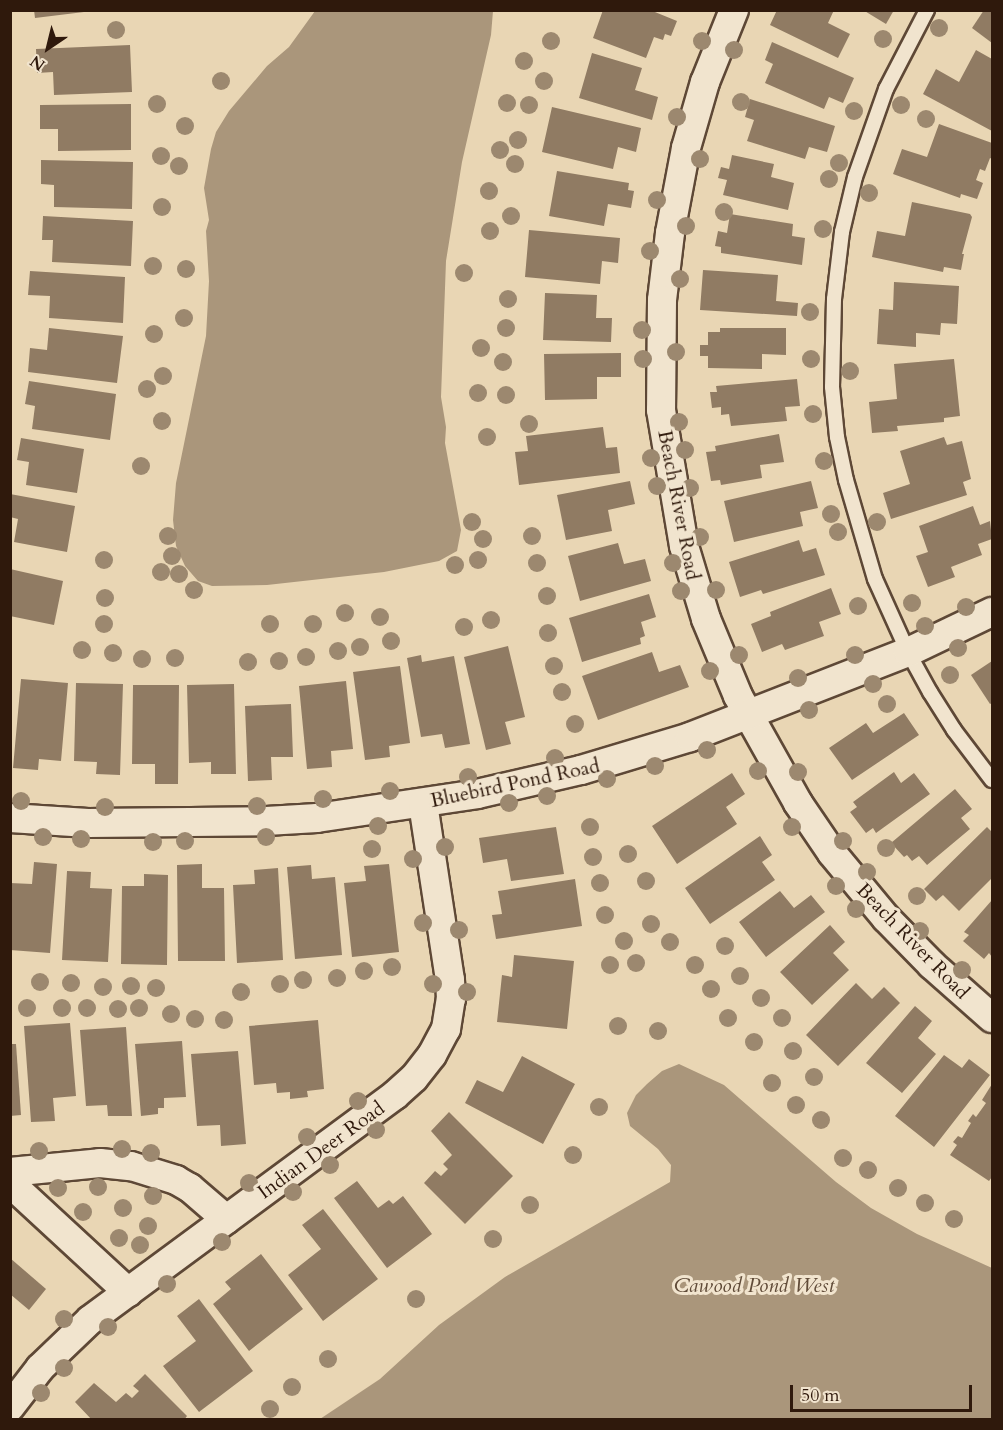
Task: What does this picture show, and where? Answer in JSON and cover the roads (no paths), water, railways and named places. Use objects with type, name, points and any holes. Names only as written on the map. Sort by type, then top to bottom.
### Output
[{"type":"street","name":"Beach River Road","points":[[734,10],[703,89],[680,172],[666,266],[660,361],[664,436],[684,546],[716,644],[747,716],[798,803],[849,874],[910,944],[993,1018]]},
{"type":"street","name":"Bluebird Pond Road","points":[[10,818],[88,823],[211,823],[317,818],[423,804],[519,785],[600,765],[690,737],[908,652],[993,612]]},
{"type":"street","name":"Indian Deer Road","points":[[10,1407],[55,1353],[90,1320],[404,1088],[423,1068],[440,1043],[449,1015],[450,980],[423,804]]},
{"type":"street","points":[[10,1172],[100,1163],[138,1168],[161,1174],[190,1188],[226,1219]]},
{"type":"street","points":[[10,1183],[128,1292]]},
{"type":"lane","points":[[927,10],[879,106],[855,177],[838,255],[831,343],[837,437],[850,500],[875,579],[908,652],[948,722],[993,780]]},
{"type":"water","points":[[315,11],[493,11],[491,35],[462,162],[446,261],[441,397],[446,427],[445,443],[461,530],[457,551],[439,561],[384,572],[267,585],[212,586],[198,581],[185,566],[176,546],[173,520],[176,483],[206,336],[209,281],[206,231],[209,220],[204,188],[216,132],[229,111],[267,66],[289,47]]},
{"type":"water","name":"Cawood Pond West","points":[[679,1064],[724,1085],[836,1182],[871,1208],[917,1234],[992,1268],[992,1419],[320,1419],[380,1379],[439,1325],[505,1277],[670,1182],[671,1165],[658,1149],[630,1126],[627,1113],[636,1095],[647,1084],[662,1071]]}]
